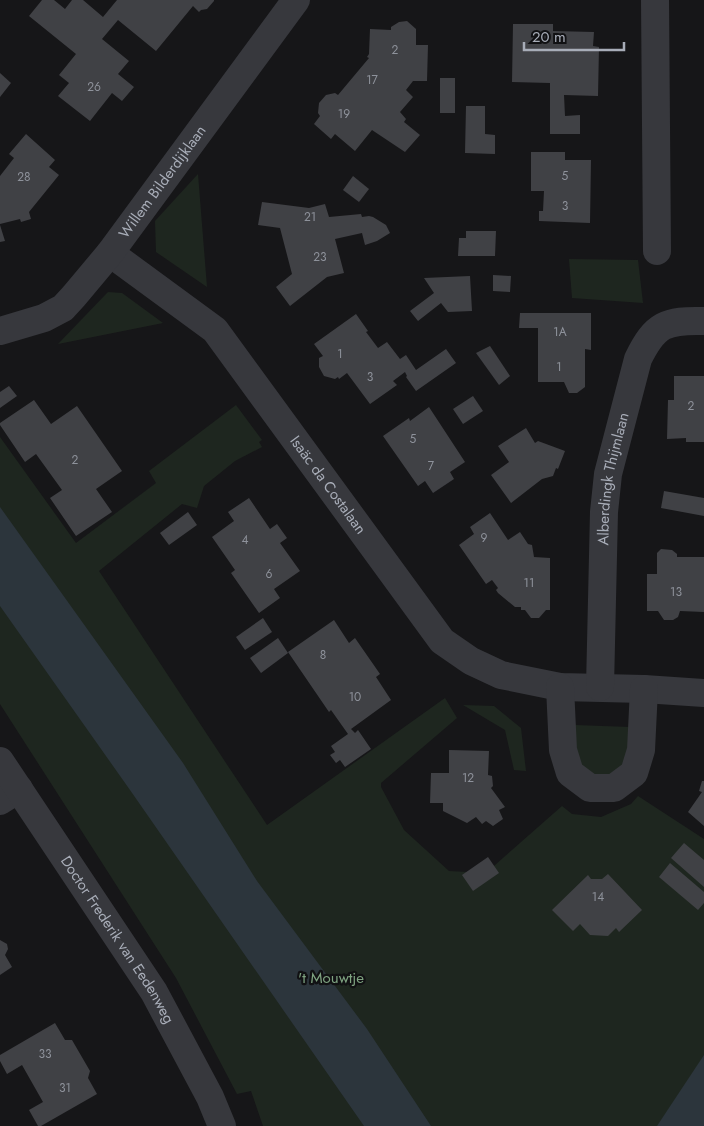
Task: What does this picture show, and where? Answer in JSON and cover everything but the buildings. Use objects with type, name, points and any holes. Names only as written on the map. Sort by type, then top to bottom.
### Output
[{"type":"street","name":"Willem Bilderdijklaan","points":[[0,331],[44,318],[63,308],[110,253],[296,0]]},
{"type":"street","points":[[654,0],[657,251]]},
{"type":"street","name":"Isaäc da Costalaan","points":[[110,253],[214,330],[442,640],[471,662],[501,675],[560,686],[644,688],[704,693]]},
{"type":"street","name":"Alberdingk Thijmlaan","points":[[600,687],[604,512],[608,474],[638,359],[646,342],[662,326],[680,320],[704,321]]},
{"type":"street","points":[[560,686],[563,750],[567,766],[570,773],[590,788],[614,788],[634,773],[641,750],[644,688]]},
{"type":"street","name":"Doctor Frederik van Eedenweg","points":[[0,761],[9,795],[154,992],[210,1096],[222,1126]]},
{"type":"green space","points":[[198,174],[207,287],[156,252],[155,221]]},
{"type":"green space","points":[[569,259],[638,260],[643,303],[572,298]]},
{"type":"green space","points":[[108,292],[122,293],[163,323],[58,344]]},
{"type":"green space","name":"'t Mouwtje","points":[[236,405],[262,440],[259,442],[262,447],[235,461],[204,486],[197,508],[182,504],[99,571],[267,825],[445,698],[457,718],[381,783],[381,787],[404,830],[449,871],[486,873],[562,806],[572,814],[601,817],[631,804],[638,796],[704,839],[704,1126],[263,1126],[251,1091],[237,1094],[176,978],[0,704],[0,437],[76,543],[156,483],[149,471]]},
{"type":"green space","points":[[463,705],[494,706],[521,728],[526,771],[514,770],[505,730]]},
{"type":"green space","points":[[575,725],[630,727],[628,754],[621,768],[604,777],[597,777],[585,772],[575,758]]},
{"type":"shaded area","points":[[0,507],[183,763],[257,881],[367,1029],[431,1126],[364,1126],[0,606]]},
{"type":"shaded area","points":[[704,1055],[704,1126],[657,1126]]}]
